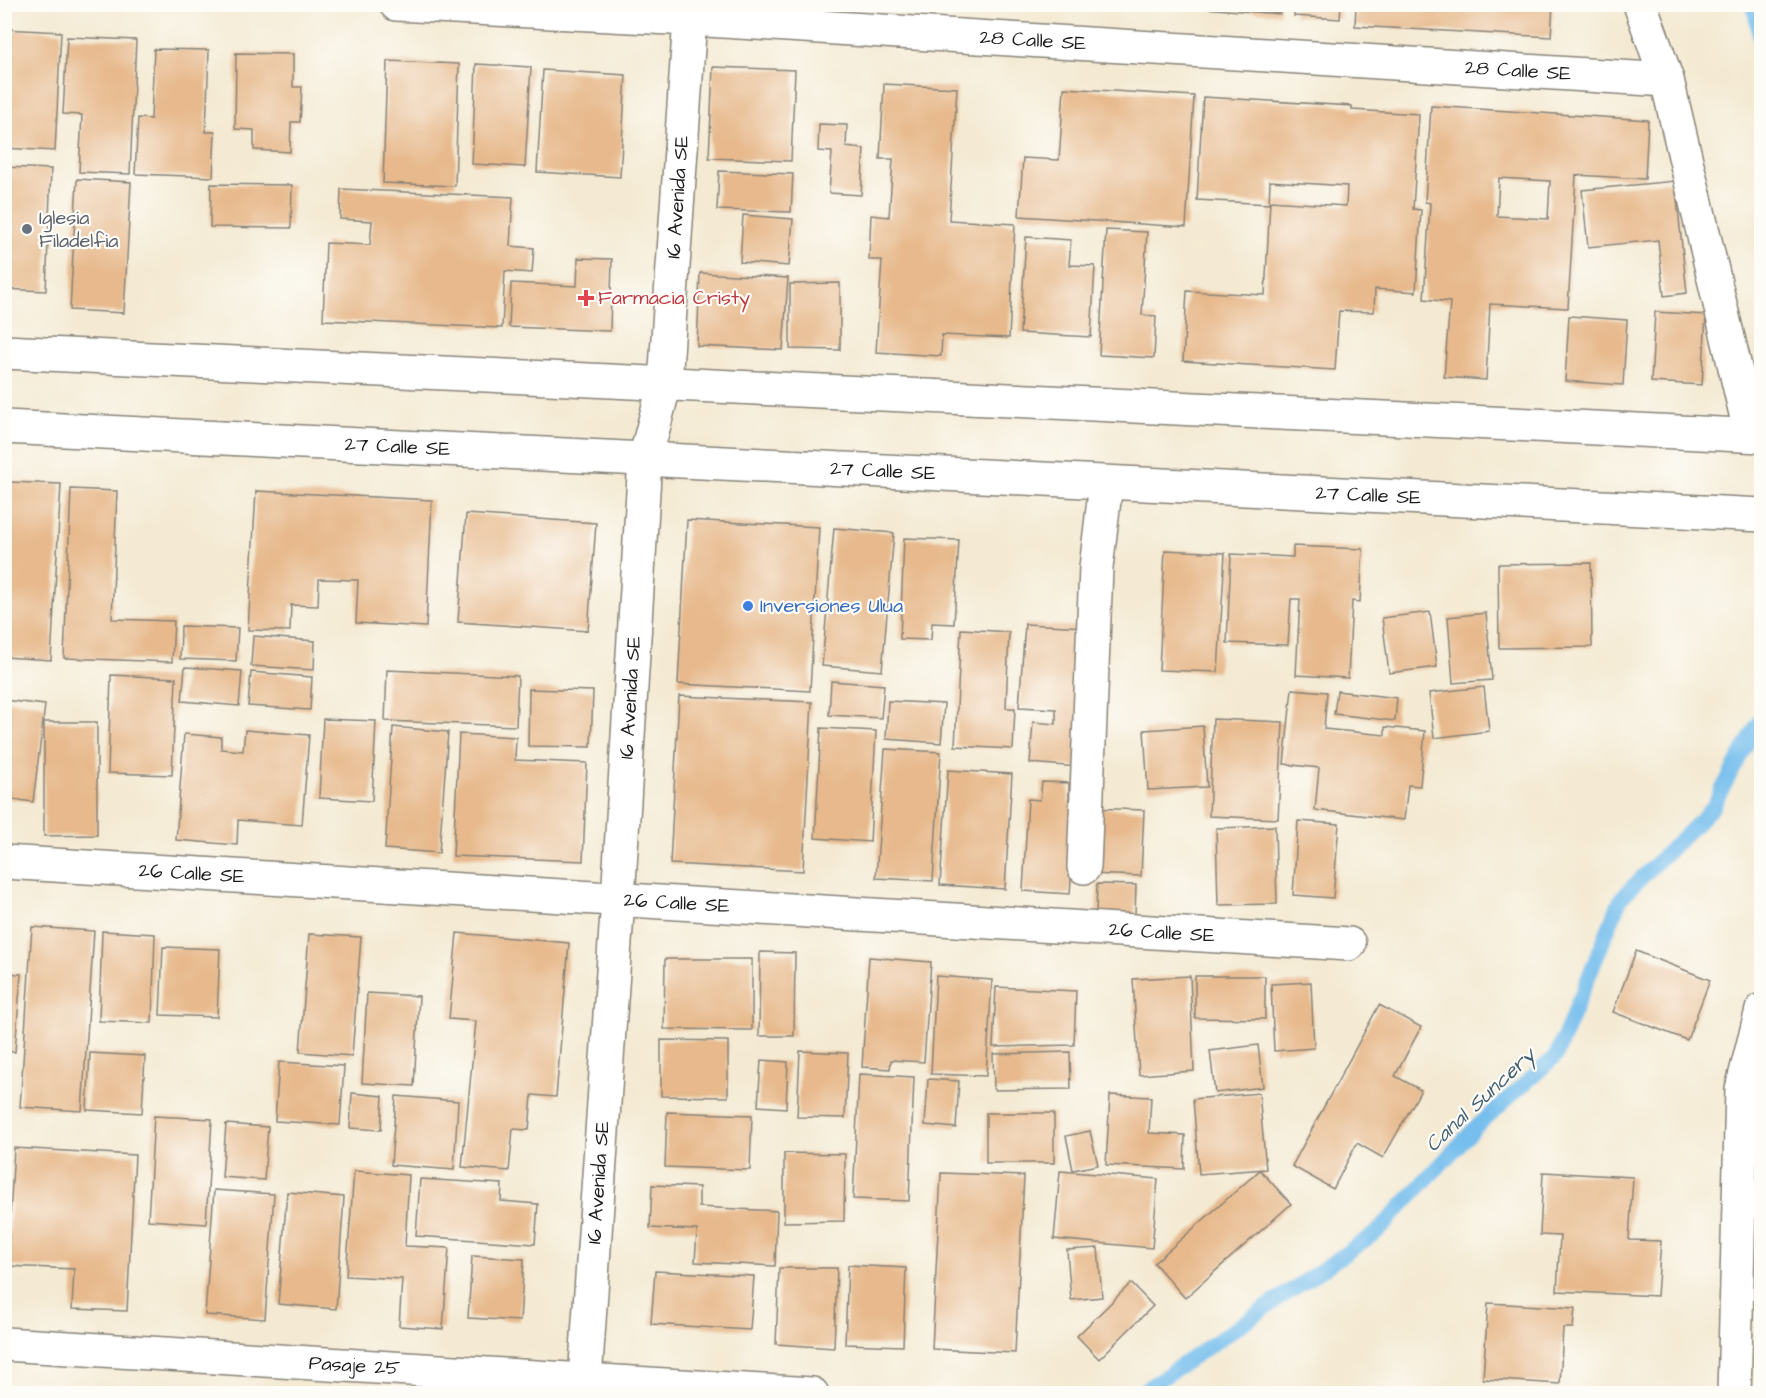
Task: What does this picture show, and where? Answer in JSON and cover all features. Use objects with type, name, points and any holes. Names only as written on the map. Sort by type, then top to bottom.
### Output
[{"type":"street","name":"28 Calle SE","points":[[396,4],[691,12],[1667,80]]},
{"type":"street","points":[[4,351],[1756,436],[1667,80],[1640,4]]},
{"type":"street","name":"16 Avenida SE","points":[[584,1387],[618,899],[645,459],[665,383],[691,12]]},
{"type":"street","name":"27 Calle SE","points":[[4,427],[1756,515]]},
{"type":"street","points":[[1084,867],[1096,568],[1107,483]]},
{"type":"street","name":"26 Calle SE","points":[[4,862],[1349,944]]},
{"type":"street","points":[[1734,1394],[1742,1089],[1761,1010]]},
{"type":"street","name":"Pasaje 25","points":[[4,1344],[584,1387],[812,1394]]},
{"type":"building","points":[[1150,4],[1280,4],[1280,14]]},
{"type":"building","points":[[1295,4],[1341,4],[1340,19],[1294,16]]},
{"type":"building","points":[[1356,4],[1553,4],[1551,37],[1355,26]]},
{"type":"building","points":[[4,29],[61,32],[55,151],[4,148]]},
{"type":"building","points":[[67,37],[136,40],[130,174],[79,172],[82,115],[63,114]]},
{"type":"building","points":[[154,49],[209,50],[206,132],[215,132],[213,177],[135,174],[138,118],[151,119]]},
{"type":"building","points":[[236,53],[293,54],[293,87],[302,87],[300,122],[291,122],[290,152],[254,150],[254,130],[235,129]]},
{"type":"building","points":[[387,61],[459,64],[455,186],[383,183]]},
{"type":"building","points":[[476,64],[531,67],[525,167],[472,164]]},
{"type":"building","points":[[713,67],[795,70],[791,161],[709,158]]},
{"type":"building","points":[[543,70],[626,75],[620,177],[537,172]]},
{"type":"building","points":[[884,84],[957,88],[949,220],[1015,224],[1009,338],[942,335],[941,356],[876,352],[882,260],[869,260],[871,215],[889,217],[893,159],[880,159]]},
{"type":"building","points":[[1064,88],[1194,96],[1186,227],[1019,216],[1023,158],[1059,160]]},
{"type":"building","points":[[1203,97],[1352,106],[1352,110],[1419,114],[1413,209],[1421,210],[1416,292],[1375,289],[1374,312],[1339,311],[1335,370],[1183,361],[1187,291],[1265,295],[1270,201],[1346,206],[1347,186],[1270,181],[1269,204],[1197,200]]},
{"type":"building","points":[[1431,106],[1648,120],[1645,179],[1576,175],[1568,308],[1490,304],[1486,380],[1444,377],[1450,302],[1424,299],[1430,203],[1425,202]],"holes":[[[1499,178],[1550,181],[1548,219],[1497,216]]]},
{"type":"building","points":[[819,124],[847,125],[846,147],[864,149],[861,195],[829,193],[832,152],[818,151]]},
{"type":"building","name":"Iglesia Filadelfia","points":[[4,167],[51,169],[46,291],[4,289]]},
{"type":"building","points":[[719,171],[793,174],[791,212],[717,210]]},
{"type":"building","points":[[77,179],[131,182],[124,313],[70,310]]},
{"type":"building","points":[[1675,181],[1687,293],[1664,296],[1658,240],[1588,247],[1582,190]]},
{"type":"building","points":[[211,184],[292,185],[291,228],[210,227]]},
{"type":"building","points":[[341,189],[513,197],[510,246],[534,248],[532,273],[505,271],[502,328],[323,320],[326,243],[370,245],[372,221],[340,219]]},
{"type":"building","points":[[743,215],[793,219],[789,266],[740,262]]},
{"type":"building","points":[[1106,230],[1147,232],[1142,315],[1156,316],[1154,358],[1099,355]]},
{"type":"building","points":[[1026,237],[1071,240],[1069,265],[1095,266],[1091,337],[1020,333]]},
{"type":"building","points":[[578,258],[612,259],[610,331],[509,327],[511,283],[577,286]]},
{"type":"building","points":[[700,273],[788,278],[783,350],[697,346]]},
{"type":"building","points":[[840,283],[840,350],[790,349],[790,284]]},
{"type":"building","points":[[1655,312],[1706,315],[1702,385],[1651,382]]},
{"type":"building","points":[[1569,316],[1627,320],[1623,385],[1565,381]]},
{"type":"building","points":[[9,482],[61,484],[51,660],[4,657],[4,558]]},
{"type":"building","points":[[71,489],[117,491],[112,619],[174,621],[172,662],[64,658]]},
{"type":"building","points":[[256,491],[432,500],[426,627],[356,623],[358,580],[319,579],[318,606],[291,605],[290,631],[248,630]]},
{"type":"building","points":[[466,514],[596,523],[588,631],[458,622]]},
{"type":"building","name":"Inversiones Ulua","points":[[687,520],[819,527],[810,691],[678,684]]},
{"type":"building","points":[[834,528],[894,533],[882,671],[822,666]]},
{"type":"building","points":[[904,538],[959,540],[954,624],[932,623],[931,640],[900,639]]},
{"type":"building","points":[[1293,546],[1363,549],[1360,602],[1352,601],[1348,678],[1296,675],[1300,599],[1291,599],[1288,645],[1227,643],[1231,554],[1293,557]]},
{"type":"building","points":[[1165,550],[1225,553],[1218,672],[1159,670]]},
{"type":"building","points":[[1591,563],[1592,647],[1499,648],[1498,564]]},
{"type":"building","points":[[1430,612],[1437,667],[1389,673],[1382,618]]},
{"type":"building","points":[[1486,613],[1492,680],[1453,683],[1448,617]]},
{"type":"building","points":[[1025,624],[1087,627],[1078,767],[1030,763],[1033,722],[1056,724],[1056,709],[1019,707]]},
{"type":"building","points":[[181,626],[238,628],[236,661],[180,659]]},
{"type":"building","points":[[961,629],[1009,632],[1006,708],[1015,708],[1013,749],[955,746]]},
{"type":"building","points":[[253,636],[315,641],[314,670],[251,666]]},
{"type":"building","points":[[185,667],[242,671],[239,706],[182,701]]},
{"type":"building","points":[[387,670],[518,676],[516,726],[385,721]]},
{"type":"building","points":[[251,672],[312,677],[310,710],[248,706]]},
{"type":"building","points":[[111,675],[176,678],[172,775],[108,773]]},
{"type":"building","points":[[831,681],[884,685],[881,718],[829,715]]},
{"type":"building","points":[[1484,687],[1489,731],[1434,738],[1429,693]]},
{"type":"building","points":[[529,689],[593,691],[591,747],[528,746]]},
{"type":"building","points":[[1292,689],[1327,692],[1324,729],[1385,735],[1385,727],[1425,731],[1420,786],[1408,785],[1404,820],[1315,810],[1319,768],[1284,764]]},
{"type":"building","points":[[1337,691],[1397,698],[1395,721],[1334,714]]},
{"type":"building","points":[[679,696],[812,702],[803,871],[670,864]]},
{"type":"building","points":[[4,700],[45,705],[33,802],[4,798]]},
{"type":"building","points":[[888,701],[944,704],[941,743],[886,739]]},
{"type":"building","points":[[323,719],[376,721],[372,801],[319,798]]},
{"type":"building","points":[[1213,719],[1283,722],[1278,819],[1209,816]]},
{"type":"building","points":[[44,722],[97,722],[97,835],[44,836]]},
{"type":"building","points":[[1203,726],[1207,787],[1148,790],[1144,730]]},
{"type":"building","points":[[393,727],[448,732],[439,853],[385,849]]},
{"type":"building","points":[[821,728],[876,731],[870,842],[815,838]]},
{"type":"building","points":[[245,730],[309,735],[302,825],[238,820],[237,845],[176,840],[184,734],[221,737],[221,749],[243,751]]},
{"type":"building","points":[[459,734],[516,737],[515,760],[587,763],[583,861],[453,856]]},
{"type":"building","points":[[885,749],[941,752],[933,881],[876,878]]},
{"type":"building","points":[[948,770],[1012,774],[1005,889],[940,885]]},
{"type":"building","points":[[1042,782],[1069,783],[1069,802],[1076,802],[1070,894],[1023,891],[1028,799],[1040,800]]},
{"type":"building","points":[[1090,808],[1144,810],[1141,876],[1088,874]]},
{"type":"building","points":[[1298,821],[1339,824],[1333,898],[1293,895]]},
{"type":"building","points":[[1275,826],[1277,904],[1218,905],[1216,828]]},
{"type":"building","points":[[1097,884],[1136,885],[1135,915],[1096,914]]},
{"type":"building","points":[[32,927],[94,931],[82,1111],[20,1107]]},
{"type":"building","points":[[102,931],[155,934],[152,1023],[99,1021]]},
{"type":"building","points":[[457,933],[569,943],[556,1097],[532,1095],[529,1130],[513,1129],[509,1171],[462,1167],[476,1021],[449,1019]]},
{"type":"building","points":[[309,934],[361,937],[352,1056],[300,1052]]},
{"type":"building","points":[[163,947],[220,949],[217,1017],[160,1015]]},
{"type":"building","points":[[1636,951],[1710,980],[1687,1040],[1613,1012]]},
{"type":"building","points":[[760,952],[795,953],[794,1036],[759,1036]]},
{"type":"building","points":[[869,957],[931,962],[924,1062],[891,1060],[890,1069],[862,1067]]},
{"type":"building","points":[[665,959],[752,959],[752,1030],[664,1029]]},
{"type":"building","points":[[4,973],[21,974],[15,1052],[4,1051]]},
{"type":"building","points":[[936,976],[992,980],[986,1076],[931,1074]]},
{"type":"building","points":[[1190,976],[1194,1071],[1139,1075],[1133,979]]},
{"type":"building","points":[[1195,976],[1265,976],[1265,1019],[1195,1018]]},
{"type":"building","points":[[1311,982],[1314,1048],[1274,1051],[1271,984]]},
{"type":"building","points":[[996,987],[1076,991],[1074,1045],[993,1047]]},
{"type":"building","points":[[367,993],[419,996],[414,1086],[362,1083]]},
{"type":"building","points":[[1379,1005],[1421,1027],[1395,1076],[1421,1090],[1383,1158],[1357,1143],[1333,1189],[1292,1166]]},
{"type":"building","points":[[661,1040],[728,1041],[728,1097],[661,1096]]},
{"type":"building","points":[[1258,1045],[1263,1087],[1215,1093],[1210,1051]]},
{"type":"building","points":[[800,1051],[848,1053],[845,1118],[797,1117]]},
{"type":"building","points":[[1070,1052],[1071,1089],[994,1090],[993,1054]]},
{"type":"building","points":[[90,1053],[145,1056],[142,1113],[87,1110]]},
{"type":"building","points":[[761,1060],[788,1062],[786,1108],[758,1106]]},
{"type":"building","points":[[279,1062],[344,1066],[340,1125],[275,1121]]},
{"type":"building","points":[[859,1074],[914,1077],[909,1201],[853,1199]]},
{"type":"building","points":[[928,1079],[959,1081],[956,1128],[925,1125]]},
{"type":"building","points":[[352,1093],[383,1096],[381,1130],[350,1128]]},
{"type":"building","points":[[1259,1093],[1266,1169],[1199,1174],[1193,1099]]},
{"type":"building","points":[[1110,1095],[1151,1097],[1149,1133],[1185,1135],[1184,1169],[1106,1165]]},
{"type":"building","points":[[396,1096],[458,1101],[454,1170],[391,1165]]},
{"type":"building","points":[[667,1112],[752,1115],[750,1170],[665,1167]]},
{"type":"building","points":[[986,1113],[1054,1113],[1054,1163],[986,1163]]},
{"type":"building","points":[[154,1116],[212,1119],[206,1224],[148,1220]]},
{"type":"building","points":[[226,1124],[268,1127],[264,1180],[222,1177]]},
{"type":"building","points":[[1090,1131],[1098,1165],[1073,1170],[1066,1136]]},
{"type":"building","points":[[14,1148],[135,1155],[127,1311],[72,1309],[74,1269],[7,1266]]},
{"type":"building","points":[[784,1153],[845,1154],[844,1221],[784,1222]]},
{"type":"building","points":[[1260,1170],[1291,1204],[1185,1298],[1154,1263]]},
{"type":"building","points":[[354,1171],[409,1175],[405,1246],[449,1248],[443,1329],[399,1326],[402,1279],[346,1276]]},
{"type":"building","points":[[1060,1171],[1158,1179],[1152,1248],[1054,1239]]},
{"type":"building","points":[[1543,1172],[1633,1177],[1629,1240],[1661,1241],[1657,1296],[1557,1291],[1560,1236],[1540,1235]]},
{"type":"building","points":[[941,1173],[1024,1176],[1015,1353],[932,1349]]},
{"type":"building","points":[[420,1179],[502,1184],[501,1201],[538,1204],[535,1244],[416,1236]]},
{"type":"building","points":[[652,1185],[699,1187],[699,1207],[777,1211],[775,1266],[695,1262],[697,1230],[650,1228]]},
{"type":"building","points":[[214,1190],[274,1194],[265,1319],[205,1315]]},
{"type":"building","points":[[287,1192],[344,1197],[336,1309],[278,1304]]},
{"type":"building","points":[[1098,1248],[1102,1297],[1071,1300],[1067,1250]]},
{"type":"building","points":[[472,1256],[524,1259],[520,1321],[468,1318]]},
{"type":"building","points":[[848,1265],[906,1268],[903,1346],[845,1344]]},
{"type":"building","points":[[779,1268],[837,1268],[834,1348],[776,1344]]},
{"type":"building","points":[[655,1271],[754,1276],[750,1330],[651,1324]]},
{"type":"building","points":[[1131,1283],[1153,1306],[1099,1359],[1077,1336]]},
{"type":"building","points":[[1488,1303],[1575,1308],[1573,1328],[1563,1328],[1560,1384],[1483,1379]]},
{"type":"waterway","name":"Canal Suncery","points":[[1753,4],[1762,46]]},
{"type":"waterway","name":"Canal Suncery","points":[[1139,1394],[1377,1232],[1475,1128],[1556,1056],[1621,898],[1712,808],[1762,716]]},
{"type":"place","name":"Iglesia Filadelfia","points":[[27,229]]},
{"type":"place","name":"Farmacia Cristy","points":[[586,298]]},
{"type":"place","name":"Inversiones Ulua","points":[[748,606]]}]
